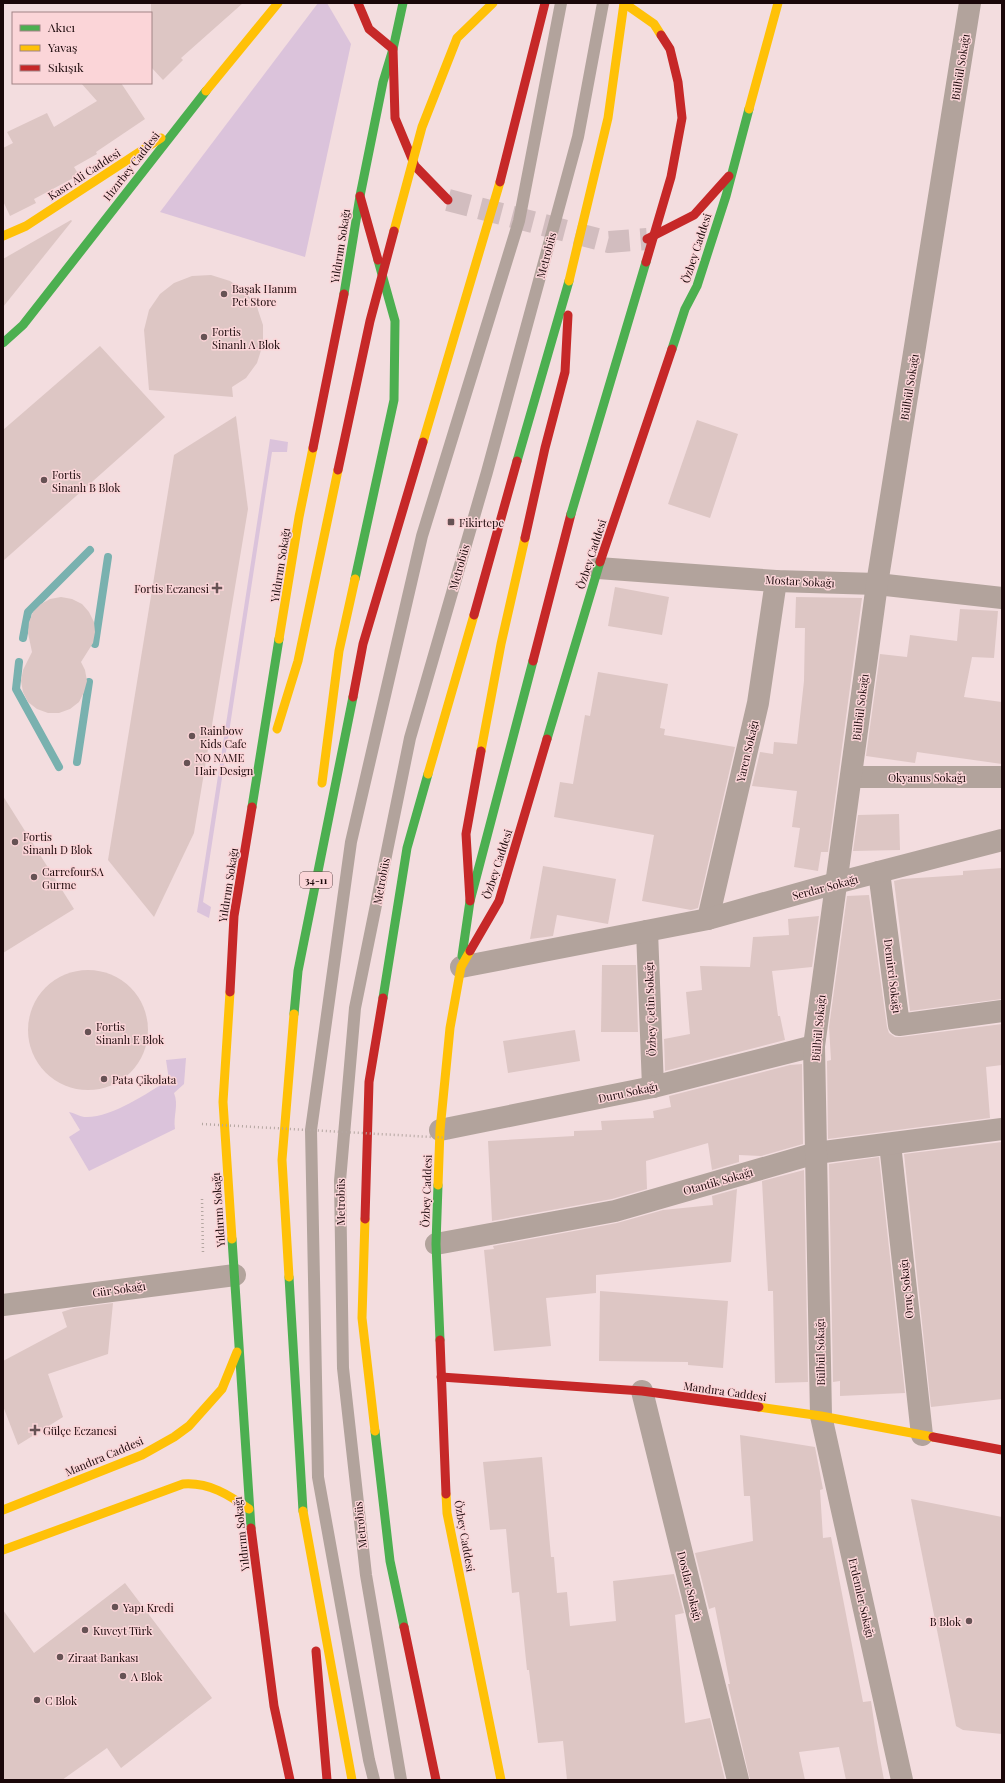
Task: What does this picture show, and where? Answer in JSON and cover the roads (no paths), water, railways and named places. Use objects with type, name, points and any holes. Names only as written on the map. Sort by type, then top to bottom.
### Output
[{"type":"main road","name":"Hızırbey Caddesi","points":[[3,344],[23,325],[176,128],[278,3]]},
{"type":"main road","points":[[358,3],[369,29],[393,49],[394,118],[415,166],[448,200]]},
{"type":"main road","name":"Yıldırım Sokağı","points":[[290,1780],[274,1706],[249,1509],[223,1102],[234,916],[299,517],[341,315],[360,196],[384,82],[403,3]]},
{"type":"main road","points":[[274,738],[298,661],[370,322],[422,127],[457,38],[493,3]]},
{"type":"main road","name":"34-11","points":[[352,1780],[304,1521],[282,1160],[298,971],[363,644],[495,204],[545,3]]},
{"type":"main road","points":[[436,1780],[390,1561],[362,1318],[370,1082],[407,848],[570,276],[608,118],[624,3],[654,24],[670,49],[678,82],[682,118],[670,176],[571,514],[470,901],[461,967]]},
{"type":"main road","name":"Özbey Caddesi","points":[[501,1780],[447,1513],[436,1244],[445,1134],[450,1028],[461,967],[500,901],[598,568],[685,309],[697,286],[732,174],[778,3]]},
{"type":"main road","name":"Kasrı Ali Caddesi","points":[[3,236],[26,226],[176,128]]},
{"type":"main road","points":[[647,239],[694,215],[732,174]]},
{"type":"main road","points":[[321,791],[339,651],[394,400],[395,321],[360,196]]},
{"type":"main road","points":[[470,901],[466,834],[482,740],[501,644],[545,448],[565,372],[570,276]]},
{"type":"main road","points":[[251,814],[270,753]]},
{"type":"main road","points":[[298,971],[315,838]]},
{"type":"main road","name":"Mandıra Caddesi","points":[[3,1510],[142,1455],[174,1437],[188,1426],[222,1389],[239,1347]]},
{"type":"main road","name":"Mandıra Caddesi","points":[[441,1376],[642,1391],[821,1416],[1002,1450]]},
{"type":"main road","points":[[3,1550],[191,1482],[224,1493],[249,1509]]},
{"type":"main road","points":[[304,1521],[313,1615]]},
{"type":"main road","points":[[315,1639],[327,1780]]},
{"type":"street","name":"Bülbül Sokağı","points":[[821,1416],[814,1046],[852,778],[877,584],[970,3]]},
{"type":"street","name":"Mostar Sokağı","points":[[598,568],[776,581],[877,584],[1002,598]]},
{"type":"street","name":"Yaren Sokağı","points":[[708,919],[758,703],[776,581]]},
{"type":"street","name":"Okyanus Sokağı","points":[[852,778],[1002,777]]},
{"type":"street","name":"Serdar Sokağı","points":[[461,967],[708,919],[836,883],[1002,840]]},
{"type":"street","name":"Demirci Sokağı","points":[[879,872],[899,1025],[1002,1011]]},
{"type":"street","name":"Özbey Çetin Sokağı","points":[[647,931],[653,1087]]},
{"type":"street","name":"Duru Sokağı","points":[[445,1134],[653,1087],[814,1046]]},
{"type":"street","name":"Otantik Sokağı","points":[[436,1244],[615,1211],[816,1153],[1002,1130]]},
{"type":"street","name":"Oruç Sokağı","points":[[890,1144],[922,1435]]},
{"type":"street","name":"Gür Sokağı","points":[[3,1305],[235,1275]]},
{"type":"street","name":"Dostlar Sokağı","points":[[642,1391],[738,1780]]},
{"type":"street","name":"Erdemler Sokağı","points":[[821,1416],[902,1780]]},
{"type":"lane","points":[[374,1780],[367,1752],[318,1477],[311,1130],[351,842],[422,536],[519,221],[561,3]]},
{"type":"lane","name":"Metrobüs","points":[[401,1780],[366,1575],[343,1368],[340,1181],[355,1008],[410,738],[487,472],[576,145],[604,3]]},
{"type":"waterway","points":[[23,638],[28,612],[90,550]]},
{"type":"waterway","points":[[95,644],[108,557]]},
{"type":"waterway","points":[[19,662],[16,689],[59,767]]},
{"type":"waterway","points":[[77,762],[89,682]]},
{"type":"tunnel","points":[[448,200],[609,242],[647,239]]},
{"type":"place","name":"Başak Hanım Pet Store","points":[[224,294]]},
{"type":"place","name":"Fortis Sinanlı A Blok","points":[[204,337]]},
{"type":"place","name":"Fortis Sinanlı B Blok","points":[[44,480]]},
{"type":"place","name":"Fikirtepe","points":[[451,522]]},
{"type":"place","name":"Fortis Eczanesi","points":[[217,588]]},
{"type":"place","name":"Rainbow Kids Cafe","points":[[192,736]]},
{"type":"place","name":"NO NAME Hair Design","points":[[187,763]]},
{"type":"place","name":"Fortis Sinanlı D Blok","points":[[15,842]]},
{"type":"place","name":"CarrefourSA Gurme","points":[[34,877]]},
{"type":"place","name":"Fortis Sinanlı E Blok","points":[[88,1032]]},
{"type":"place","name":"Pata Çikolata","points":[[104,1079]]},
{"type":"place","name":"Gülçe Eczanesi","points":[[35,1430]]},
{"type":"place","name":"Yapı Kredi","points":[[115,1607]]},
{"type":"place","name":"B Blok","points":[[969,1621]]},
{"type":"place","name":"Kuveyt Türk","points":[[85,1630]]},
{"type":"place","name":"Ziraat Bankası","points":[[60,1657]]},
{"type":"place","name":"A Blok","points":[[123,1676]]},
{"type":"place","name":"C Blok","points":[[37,1700]]}]
